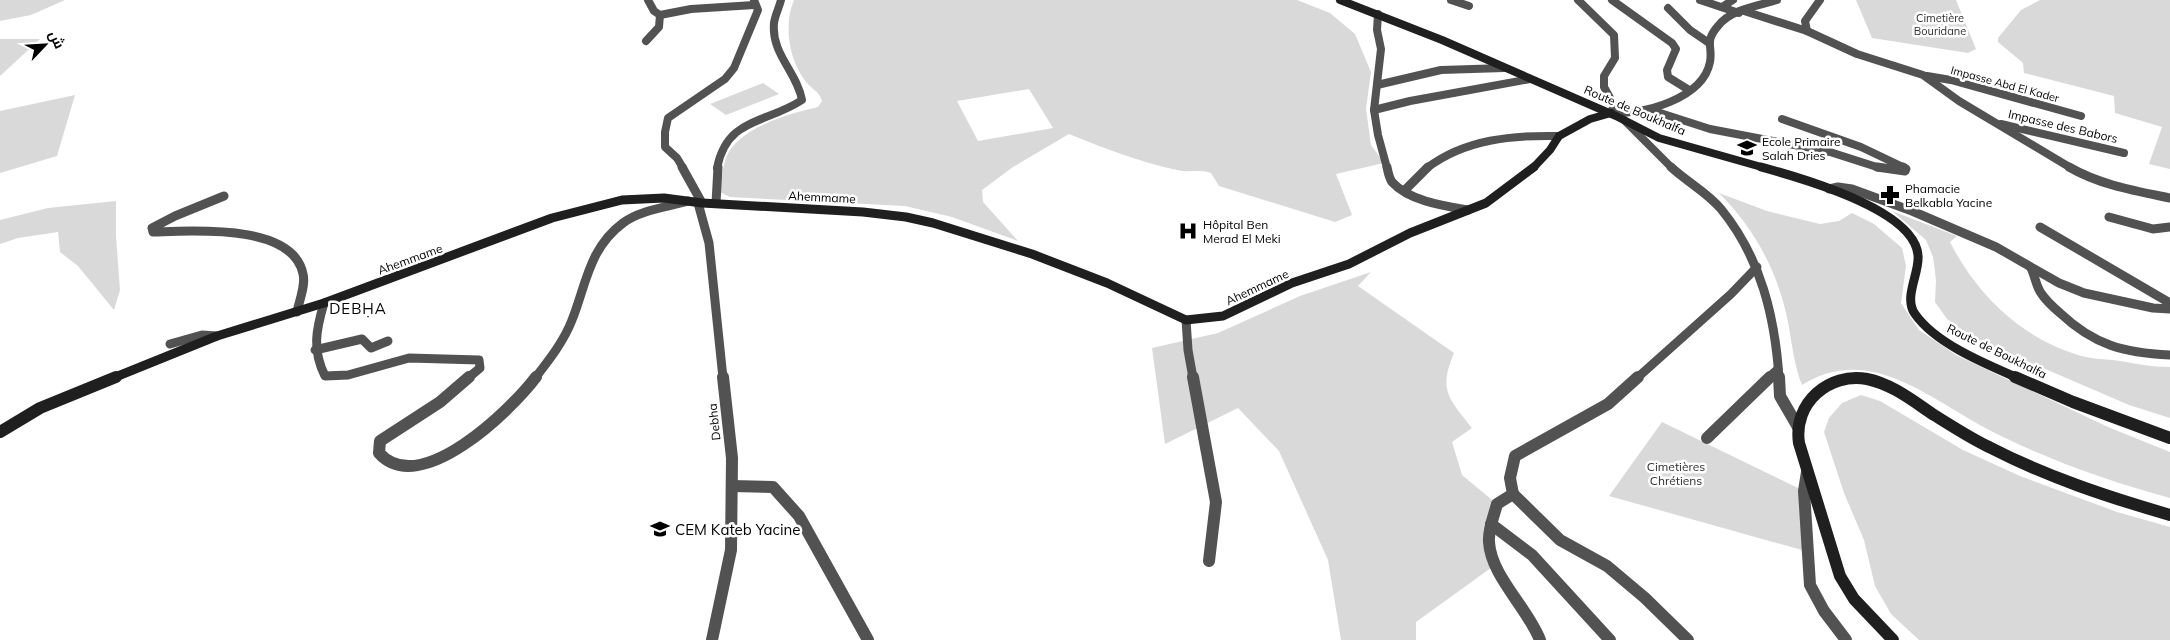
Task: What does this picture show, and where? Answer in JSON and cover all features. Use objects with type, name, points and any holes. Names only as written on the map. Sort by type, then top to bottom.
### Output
[{"type":"street","points":[[648,0],[654,11],[660,15],[691,9],[754,2]]},
{"type":"street","points":[[727,0],[754,2]]},
{"type":"street","points":[[716,203],[715,179],[718,164],[732,134],[745,126],[792,108],[802,100],[802,92],[784,65],[777,48],[774,31],[775,16],[781,0]]},
{"type":"street","name":"Route de Boukhalfa","points":[[1344,0],[1416,28],[1675,143],[1829,189],[1883,214],[1902,228],[1916,242],[1918,265],[1913,282],[1914,312],[1921,324],[1935,336],[2032,384],[2112,417],[2170,438]]},
{"type":"street","points":[[1451,0],[1469,6]]},
{"type":"street","points":[[1569,0],[1590,12]]},
{"type":"street","points":[[1578,0],[1614,35],[1614,58],[1604,76],[1604,87],[1614,105],[1611,113],[1636,113],[1651,110],[1689,90],[1701,80],[1710,62],[1709,42],[1718,24],[1742,12],[1777,0]]},
{"type":"street","points":[[1612,0],[1672,43],[1676,49],[1667,70],[1668,77],[1689,90]]},
{"type":"street","points":[[1700,0],[1807,30],[1857,54],[1923,75],[1959,101],[2079,173],[2121,188],[2147,195],[2170,198]]},
{"type":"street","points":[[1722,7],[1733,0]]},
{"type":"street","points":[[1807,30],[1805,21],[1820,0]]},
{"type":"street","name":"Debha","points":[[712,640],[731,550],[732,458],[709,243],[696,202],[677,158],[665,147],[663,138],[668,118],[725,80],[734,68],[758,10],[754,2]]},
{"type":"street","points":[[1668,8],[1690,30],[1709,42]]},
{"type":"street","points":[[1378,14],[1377,30],[1381,49],[1374,110],[1378,135],[1391,181],[1404,191],[1432,204],[1468,210]]},
{"type":"street","points":[[646,41],[659,27],[660,15]]},
{"type":"street","points":[[1377,85],[1441,70],[1504,68]]},
{"type":"street","name":"Impasse Abd El Kader","points":[[1923,75],[1951,80],[2081,116]]},
{"type":"street","points":[[1374,110],[1410,101],[1530,79]]},
{"type":"street","points":[[1651,110],[1710,129],[1830,152],[1882,168],[1907,170],[1890,160],[1782,119]]},
{"type":"street","name":"Ahemmame","points":[[0,432],[40,408],[217,336],[324,303],[552,218],[622,200],[664,198],[696,202],[863,212],[906,217],[933,223],[1032,254],[1106,283],[1186,320],[1223,316],[1292,283],[1349,264],[1410,233],[1486,203],[1531,172],[1559,136],[1579,125],[1611,113]]},
{"type":"street","points":[[1623,119],[1673,170],[1707,195],[1721,209],[1757,267],[1767,301],[1778,369],[1780,396],[1798,427],[1807,472],[1835,563],[1843,583],[1858,603],[1893,640]]},
{"type":"street","name":"Impasse des Babors","points":[[1996,123],[2124,153]]},
{"type":"street","points":[[1404,191],[1434,162],[1462,147],[1531,135],[1559,136]]},
{"type":"street","points":[[1829,189],[1838,187],[1852,189],[1912,212],[1996,247],[2059,283],[2084,293],[2153,308],[2170,309]]},
{"type":"street","points":[[224,196],[174,216],[152,228],[153,232],[221,231],[273,241],[297,257],[304,276],[297,312]]},
{"type":"street","points":[[324,303],[317,326],[315,350],[317,361],[325,376],[348,375],[409,358],[462,358],[479,360],[480,368],[440,402],[380,441],[379,452],[389,463],[410,467],[435,459],[469,442],[490,426],[524,392],[570,325],[594,258],[623,222],[696,202]]},
{"type":"street","points":[[2109,217],[2154,229],[2170,227]]},
{"type":"street","points":[[2040,227],[2170,303]]},
{"type":"street","points":[[1688,640],[1645,598],[1607,566],[1560,540],[1513,494],[1510,478],[1515,456],[1608,404],[1731,294],[1757,267]]},
{"type":"street","points":[[2031,268],[2042,296],[2078,330],[2097,342],[2117,349],[2150,354],[2170,354]]},
{"type":"street","points":[[1186,320],[1188,350],[1216,502],[1209,561]]},
{"type":"street","points":[[170,344],[202,335],[217,336]]},
{"type":"street","points":[[315,350],[362,339],[371,348],[388,341]]},
{"type":"street","points":[[1707,438],[1778,369]]},
{"type":"street","points":[[1798,427],[1804,408],[1828,385],[1857,378],[1874,381],[1893,389],[1955,430],[2005,456],[2065,481],[2170,515]]},
{"type":"street","points":[[1807,472],[1804,491],[1810,585],[1824,612],[1846,640]]},
{"type":"street","points":[[732,486],[773,487],[799,516],[868,640]]},
{"type":"street","points":[[1513,494],[1497,504],[1491,524],[1489,543],[1495,565],[1519,600],[1538,632],[1540,640]]},
{"type":"street","points":[[1491,524],[1532,555],[1610,640]]},
{"type":"green space","points":[[0,0],[65,0],[31,15],[0,21]]},
{"type":"green space","points":[[794,0],[1297,0],[1330,13],[1355,34],[1371,72],[1366,109],[1371,145],[1384,163],[1336,174],[1352,215],[1335,222],[1219,186],[1211,173],[1181,171],[1149,163],[1069,134],[1013,167],[982,190],[983,202],[1018,241],[952,217],[905,206],[730,197],[720,192],[725,161],[731,149],[751,131],[764,124],[778,118],[818,107],[822,101],[818,93],[807,83],[801,74],[792,54],[789,32]],"holes":[[[1029,89],[1053,128],[978,141],[957,101]]]},
{"type":"green space","name":"Cimetière Bouridane","points":[[1856,0],[1956,0],[1976,49],[1968,53],[1872,38]]},
{"type":"green space","points":[[2040,0],[2170,0],[2170,169],[2149,164],[2162,127],[2115,113],[2114,96],[2024,73],[2023,63],[1998,42],[1998,38],[2021,10]]},
{"type":"green space","points":[[0,39],[40,39],[0,76]]},
{"type":"green space","points":[[763,83],[779,94],[726,115],[710,104]]},
{"type":"green space","points":[[75,95],[57,156],[0,173],[0,111]]},
{"type":"green space","points":[[1719,193],[1767,211],[1820,224],[1839,221],[1852,213],[1874,224],[1902,248],[1906,266],[1901,303],[1919,330],[1956,355],[2108,427],[2170,452],[2170,498],[2062,463],[1984,427],[1910,385],[1878,373],[1858,370],[1838,371],[1820,376],[1802,385],[1795,362],[1784,304],[1771,269],[1744,221]]},
{"type":"green space","points":[[116,201],[116,236],[120,290],[114,310],[78,266],[60,252],[58,232],[18,238],[0,244],[0,220],[48,208]]},
{"type":"green space","points":[[1892,211],[1957,236],[1950,242],[1961,261],[1986,295],[2018,324],[2036,336],[2080,356],[2170,367],[2170,418],[2129,405],[1973,338],[1947,319],[1935,302],[1936,280],[1933,257],[1926,240]]},
{"type":"green space","points":[[1371,272],[1358,286],[1454,353],[1447,377],[1448,394],[1472,428],[1452,442],[1462,475],[1497,504],[1491,524],[1495,565],[1416,622],[1416,640],[1341,640],[1328,560],[1279,451],[1238,408],[1165,444],[1152,348],[1218,333],[1300,296]]},
{"type":"green space","points":[[1861,395],[1880,401],[1963,450],[2020,476],[2117,512],[2170,527],[2170,640],[1919,640],[1891,614],[1875,586],[1864,540],[1844,493],[1824,432],[1829,418],[1842,403]]},
{"type":"green space","name":"Cimetières Chrétiens","points":[[1662,422],[1804,491],[1809,552],[1609,496]]},
{"type":"place","name":"Ecole Primaire Salah Dries","points":[[1747,148]]},
{"type":"place","name":"Phamacie Belkabla Yacine","points":[[1890,195]]},
{"type":"place","name":"Hôpital Ben Merad El Meki","points":[[1188,231]]},
{"type":"place","name":"CEM Kateb Yacine","points":[[660,529]]},
{"type":"district","name":"DEBḤA","points":[[358,308]]}]
